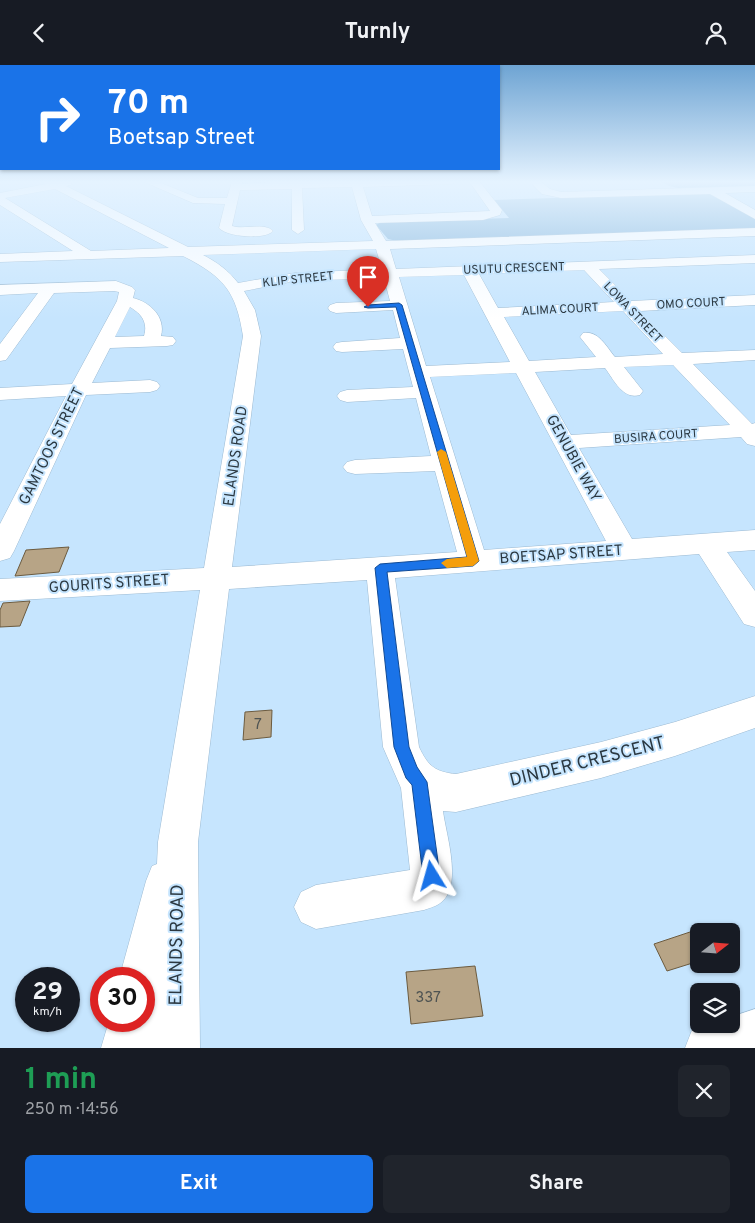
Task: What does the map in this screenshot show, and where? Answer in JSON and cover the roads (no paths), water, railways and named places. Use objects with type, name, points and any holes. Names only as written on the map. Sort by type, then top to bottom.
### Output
[{"type":"street","points":[[43,227],[88,255]]},
{"type":"street","name":"ELANDS ROAD","points":[[143,227],[220,271],[236,288],[248,310],[252,336],[178,842],[145,967]]},
{"type":"street","points":[[226,227],[227,229],[241,232],[293,230],[293,227]]},
{"type":"street","points":[[353,228],[358,227]]},
{"type":"street","points":[[371,227],[382,245],[473,561]]},
{"type":"street","points":[[0,258],[755,232]]},
{"type":"street","name":"USUTU CRESCENT","points":[[390,273],[755,259]]},
{"type":"street","points":[[702,261],[725,277]]},
{"type":"street","points":[[639,263],[658,279]]},
{"type":"street","name":"LOWA STREET","points":[[587,265],[678,359]]},
{"type":"street","name":"GENUBIE WAY","points":[[469,269],[624,550]]},
{"type":"street","name":"KLIP STREET","points":[[236,288],[295,277],[390,273]]},
{"type":"street","points":[[0,290],[122,287],[127,290],[125,301],[136,302],[152,320],[154,331],[159,341],[104,343]]},
{"type":"street","points":[[0,357],[50,288]]},
{"type":"street","points":[[740,289],[755,300]]},
{"type":"street","name":"OMO COURT","points":[[627,306],[755,300]]},
{"type":"street","name":"GAMTOOS STREET","points":[[0,551],[78,390],[125,301]]},
{"type":"street","points":[[336,308],[399,305]]},
{"type":"street","name":"ALIMA COURT","points":[[493,313],[627,306]]},
{"type":"street","points":[[589,337],[633,391]]},
{"type":"street","points":[[342,347],[410,343]]},
{"type":"street","points":[[418,372],[755,355]]},
{"type":"street","name":"BUSIRA COURT","points":[[678,359],[752,433]]},
{"type":"street","points":[[0,394],[150,386]]},
{"type":"street","points":[[347,396],[424,392]]},
{"type":"street","name":"BUSIRA COURT","points":[[565,442],[752,433]]},
{"type":"street","points":[[354,467],[445,463]]},
{"type":"street","name":"BOETSAP STREET","points":[[218,578],[255,578],[755,540]]},
{"type":"street","points":[[706,543],[755,615]]},
{"type":"street","points":[[316,907],[424,889],[428,886],[432,876],[419,782],[412,772],[401,747],[380,568]]},
{"type":"street","name":"GOURITS STREET","points":[[0,590],[171,579],[218,578]]},
{"type":"street","name":"DINDER CRESCENT","points":[[419,782],[431,789],[444,793],[456,793],[601,760],[675,739],[755,712]]},
{"type":"street","name":"ELANDS ROAD","points":[[175,1048],[178,842]]},
{"type":"street","points":[[126,1048],[130,1032]]},
{"type":"street","points":[[710,1048],[755,1034]]}]
